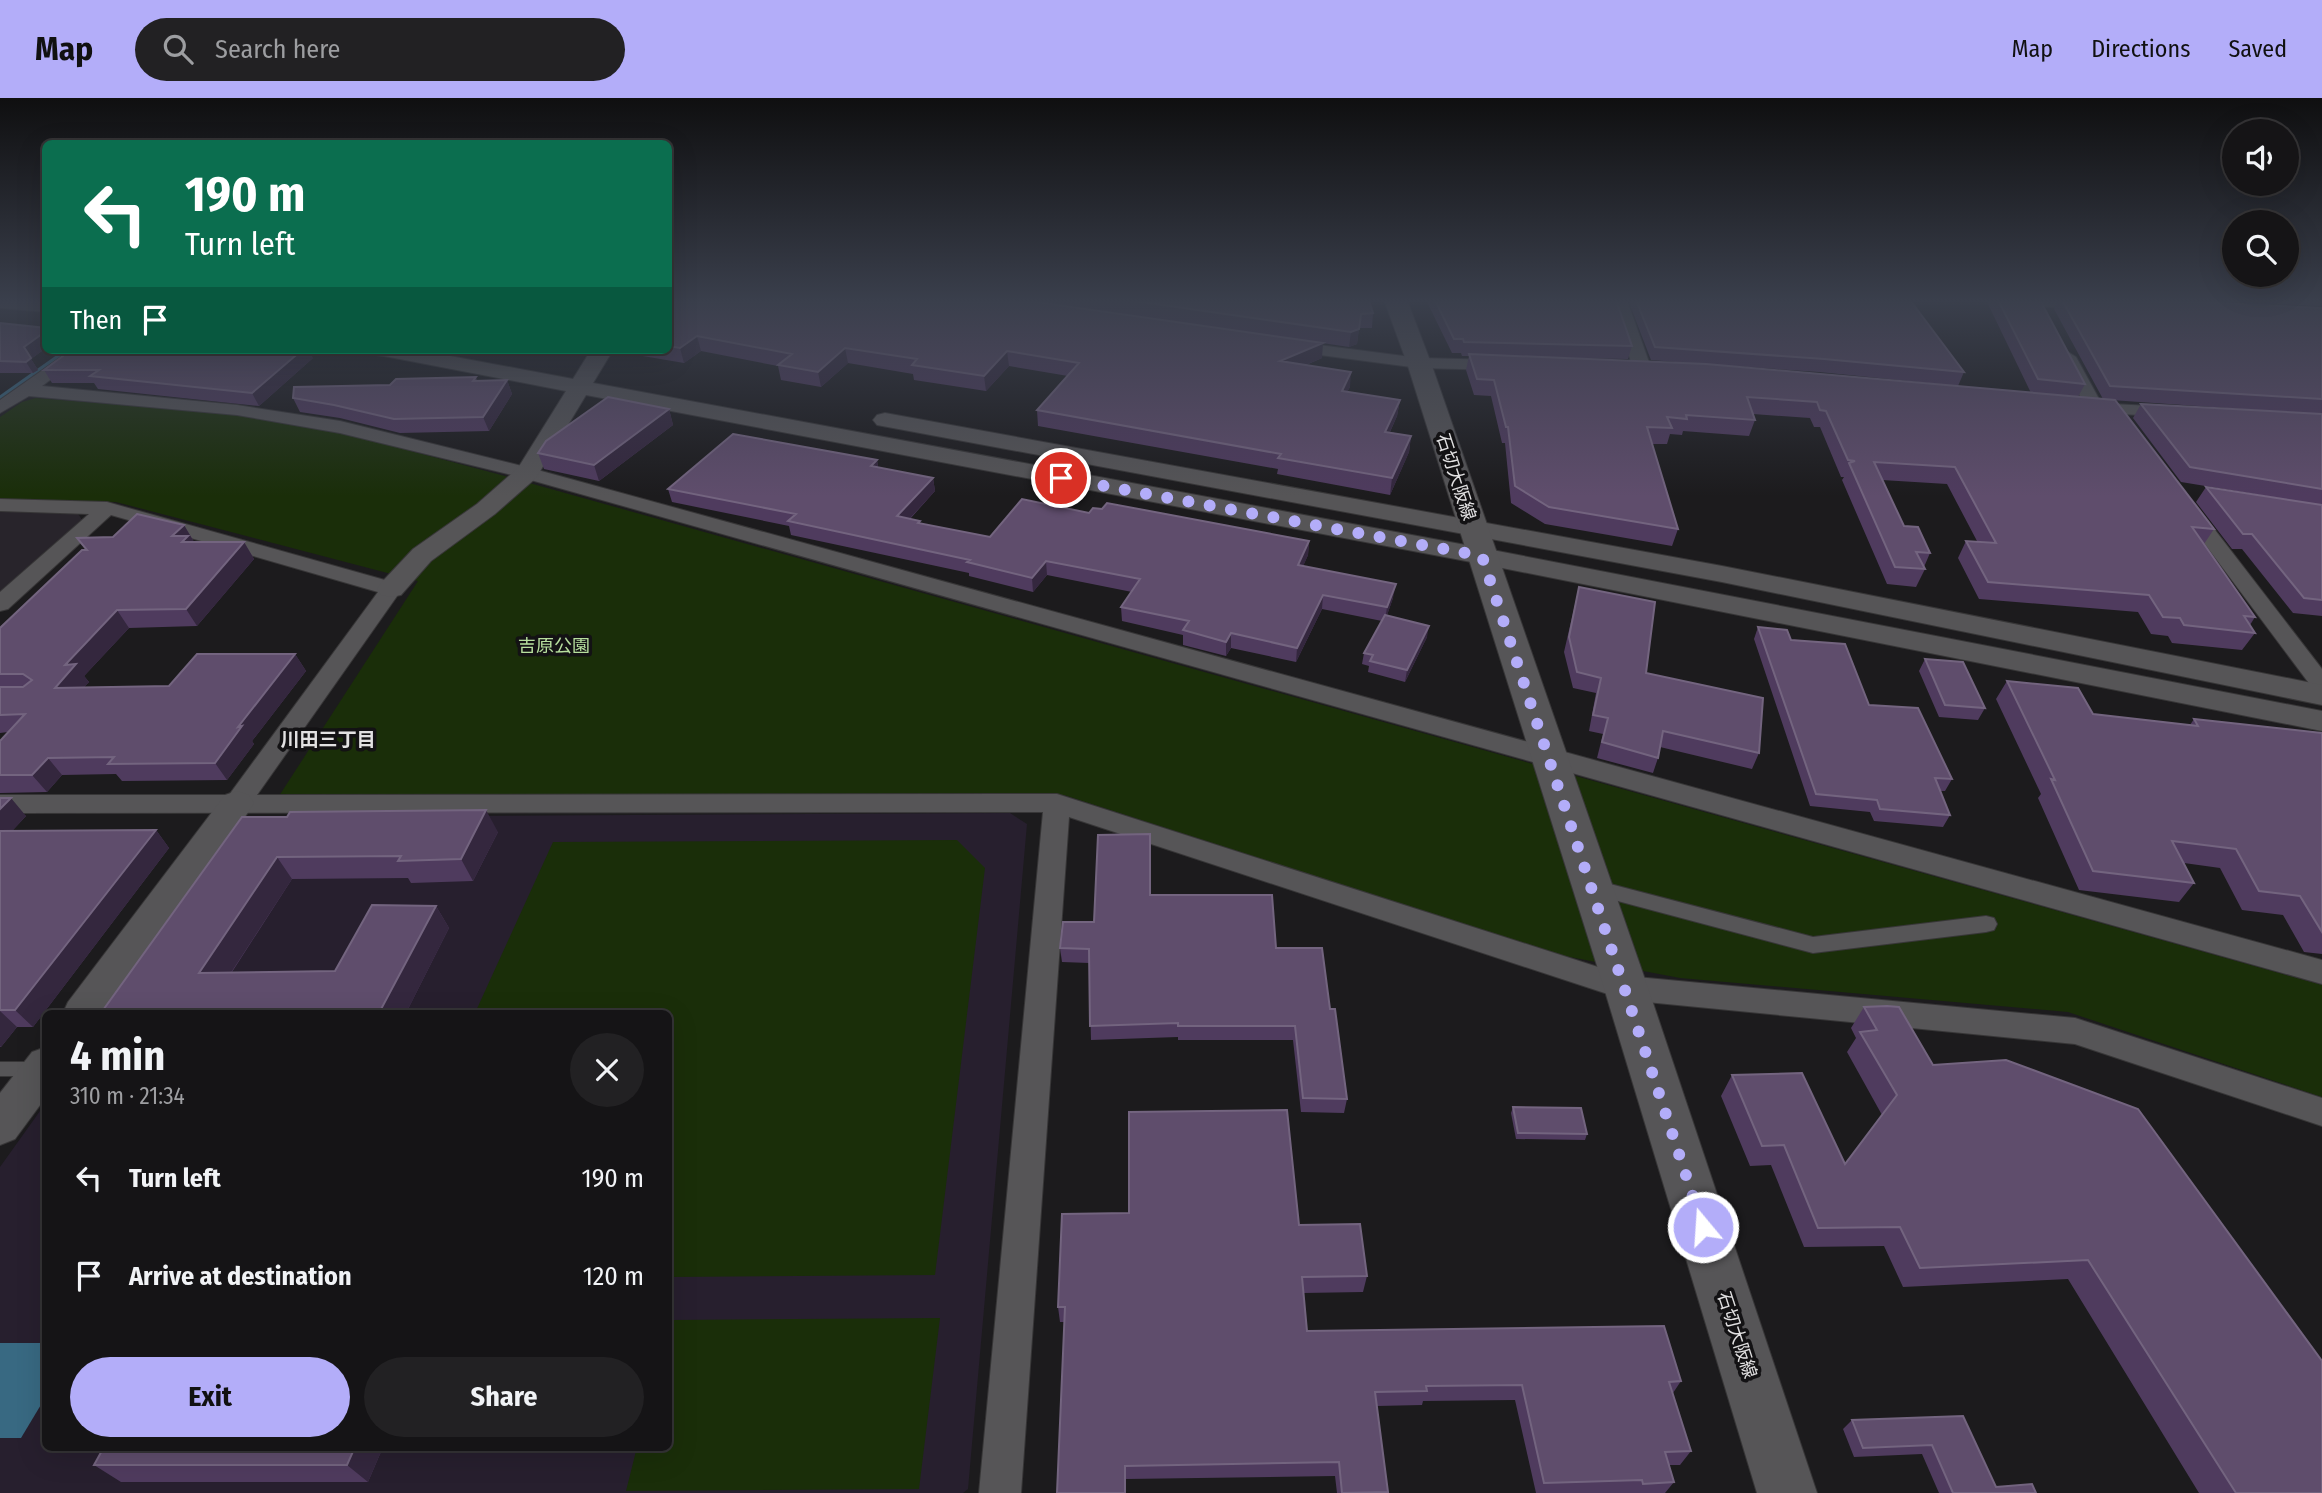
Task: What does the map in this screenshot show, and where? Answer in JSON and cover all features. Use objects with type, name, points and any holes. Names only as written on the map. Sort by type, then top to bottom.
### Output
[{"type":"main road","name":"石切大阪線","points":[[1420,365],[1626,988],[1787,1493]]},
{"type":"street","points":[[0,388],[33,365]]},
{"type":"street","points":[[0,408],[61,365]]},
{"type":"street","points":[[558,365],[592,368],[1226,510],[1736,577],[2322,695]]},
{"type":"street","points":[[2076,365],[2104,409],[2129,429]]},
{"type":"street","points":[[84,1010],[391,589],[422,555],[486,509],[527,473],[592,368]]},
{"type":"street","points":[[26,390],[263,414],[340,427],[527,473],[2322,972]]},
{"type":"street","points":[[2067,405],[2183,413]]},
{"type":"street","points":[[2201,494],[2174,489],[2322,685]]},
{"type":"street","points":[[0,505],[107,508],[391,589]]},
{"type":"street","points":[[0,604],[107,508]]},
{"type":"street","points":[[1477,542],[2322,721]]},
{"type":"street","points":[[1000,1493],[1057,803]]},
{"type":"street","points":[[0,804],[1057,803],[1626,988],[2075,1031],[2322,1112]]},
{"type":"street","points":[[1591,887],[1812,945],[1986,923]]},
{"type":"street","points":[[0,1126],[42,1069]]},
{"type":"lane","points":[[0,1069],[42,1066]]},
{"type":"shaded area","points":[[0,512],[77,512],[82,520],[0,592]]},
{"type":"shaded area","points":[[1010,813],[1027,824],[968,1489],[963,1493],[0,1493],[0,1167],[42,1108],[42,1451],[672,1451],[672,1010],[114,1010],[254,817]]},
{"type":"green space","name":"吉原公園","points":[[36,398],[232,414],[328,429],[501,475],[2322,985],[2322,1097],[2068,1012],[1680,978],[1554,954],[1064,795],[279,796],[418,581],[116,502],[0,499],[0,417],[22,402]]},
{"type":"green space","points":[[957,840],[985,868],[935,1275],[672,1277],[672,1010],[476,1010],[553,842]]},
{"type":"green space","points":[[940,1318],[919,1489],[626,1491],[636,1451],[672,1451],[672,1320]]},
{"type":"water","points":[[0,1343],[42,1343],[42,1403],[21,1438],[0,1438]]},
{"type":"building","points":[[51,365],[284,365],[252,393],[90,376],[99,370],[44,370]]},
{"type":"building","points":[[779,365],[826,365],[818,372]]},
{"type":"building","points":[[913,365],[994,365],[984,376]]},
{"type":"building","points":[[1077,365],[1306,365],[1351,372],[1342,391],[1400,400],[1385,432],[1411,436],[1392,478],[1278,458],[1281,454],[1037,410]]},
{"type":"building","points":[[1473,365],[1718,365],[2115,400],[2214,529],[2192,527],[2255,617],[2244,616],[2255,633],[2184,625],[2180,618],[2163,617],[2149,595],[1988,582],[1966,541],[1996,543],[1955,467],[1874,462],[1904,526],[1918,527],[1930,553],[1916,552],[1925,569],[1895,567],[1849,463],[1855,461],[1848,460],[1826,411],[1820,410],[1817,402],[1747,397],[1755,420],[1686,415],[1687,419],[1667,417],[1672,428],[1647,427],[1678,529],[1549,507],[1515,486],[1508,427],[1494,380],[1477,379]]},
{"type":"building","points":[[1890,365],[1959,365],[1964,372]]},
{"type":"building","points":[[2031,365],[2075,365],[2085,384],[2038,379]]},
{"type":"building","points":[[2098,365],[2322,365],[2322,399],[2110,386]]},
{"type":"building","points":[[476,377],[473,381],[507,380],[483,417],[394,419],[293,398],[294,387],[390,385],[396,379]]},
{"type":"building","points":[[608,397],[669,409],[594,465],[538,453],[546,441]]},
{"type":"building","points":[[2141,404],[2322,414],[2322,489],[2190,467]]},
{"type":"building","points":[[733,434],[877,460],[871,466],[933,478],[897,516],[920,521],[918,523],[990,537],[1022,499],[1089,513],[1093,508],[1102,509],[1107,503],[1309,541],[1298,565],[1396,584],[1387,607],[1323,595],[1297,648],[1231,633],[1226,642],[1183,630],[1189,621],[1121,607],[1140,579],[1046,561],[1032,578],[967,562],[970,560],[788,521],[796,514],[668,489]]},
{"type":"building","points":[[2206,487],[2322,505],[2322,600],[2304,598],[2252,534],[2243,534]]},
{"type":"building","points":[[137,514],[184,525],[172,536],[188,536],[182,542],[244,542],[186,609],[117,610],[65,665],[76,664],[55,688],[169,686],[197,654],[295,654],[238,727],[242,726],[215,763],[108,764],[114,757],[48,758],[32,775],[0,775],[0,741],[25,714],[0,715],[0,687],[23,687],[32,680],[23,674],[0,674],[0,628],[82,550],[87,550],[77,538],[113,537]]},
{"type":"building","points":[[1579,587],[1655,602],[1646,673],[1763,698],[1759,753],[1663,731],[1658,758],[1602,742],[1608,718],[1593,715],[1601,678],[1577,672],[1569,637]]},
{"type":"building","points":[[1385,615],[1429,626],[1407,670],[1370,661],[1373,655],[1364,653]]},
{"type":"building","points":[[1758,627],[1787,630],[1791,640],[1845,644],[1869,705],[1918,708],[1952,779],[1935,778],[1950,815],[1880,809],[1877,800],[1816,794]]},
{"type":"building","points":[[1925,659],[1963,662],[1985,708],[1945,705]]},
{"type":"building","points":[[2007,681],[2078,688],[2093,714],[2198,726],[2194,719],[2322,733],[2322,932],[2300,896],[2259,891],[2236,849],[2172,841],[2194,883],[2093,871],[2051,779],[2055,780]]},
{"type":"building","points":[[0,798],[11,798],[0,809]]},
{"type":"building","points":[[486,810],[461,859],[398,861],[401,856],[277,857],[199,973],[335,971],[372,905],[436,906],[381,1010],[103,1010],[242,817],[287,817],[290,812]]},
{"type":"building","points":[[156,830],[15,1010],[0,1010],[0,831]]},
{"type":"building","points":[[1150,834],[1150,895],[1272,895],[1276,948],[1322,948],[1330,1009],[1335,1009],[1347,1099],[1303,1098],[1295,1026],[1178,1026],[1178,1023],[1090,1026],[1089,949],[1060,948],[1063,922],[1094,922],[1098,835]]},
{"type":"building","points":[[1864,1007],[1899,1007],[1933,1065],[2006,1060],[2138,1109],[2322,1361],[2322,1493],[2236,1493],[2088,1260],[1920,1268],[1900,1227],[1818,1228],[1784,1145],[1762,1146],[1732,1075],[1802,1073],[1845,1164],[1897,1095],[1860,1032],[1877,1030]]},
{"type":"building","points":[[1513,1107],[1581,1108],[1587,1134],[1518,1133]]},
{"type":"building","points":[[1287,1110],[1299,1225],[1360,1224],[1367,1276],[1302,1277],[1307,1331],[1664,1326],[1681,1381],[1669,1382],[1691,1451],[1665,1452],[1674,1482],[1643,1484],[1642,1480],[1544,1483],[1522,1385],[1426,1386],[1427,1391],[1375,1392],[1388,1492],[1342,1493],[1339,1462],[1125,1466],[1125,1493],[1057,1493],[1065,1307],[1058,1307],[1062,1214],[1129,1213],[1129,1112]]},
{"type":"building","points":[[1963,1416],[1996,1487],[2032,1484],[2036,1493],[1953,1493],[1932,1445],[1863,1448],[1852,1420]]},
{"type":"building","points":[[102,1451],[353,1451],[347,1465],[94,1465]]},
{"type":"waterway","points":[[0,399],[48,365]]},
{"type":"district","name":"川田三丁目","points":[[328,739]]},
{"type":"route","points":[[1061,478],[1482,556],[1703,1227]]}]
